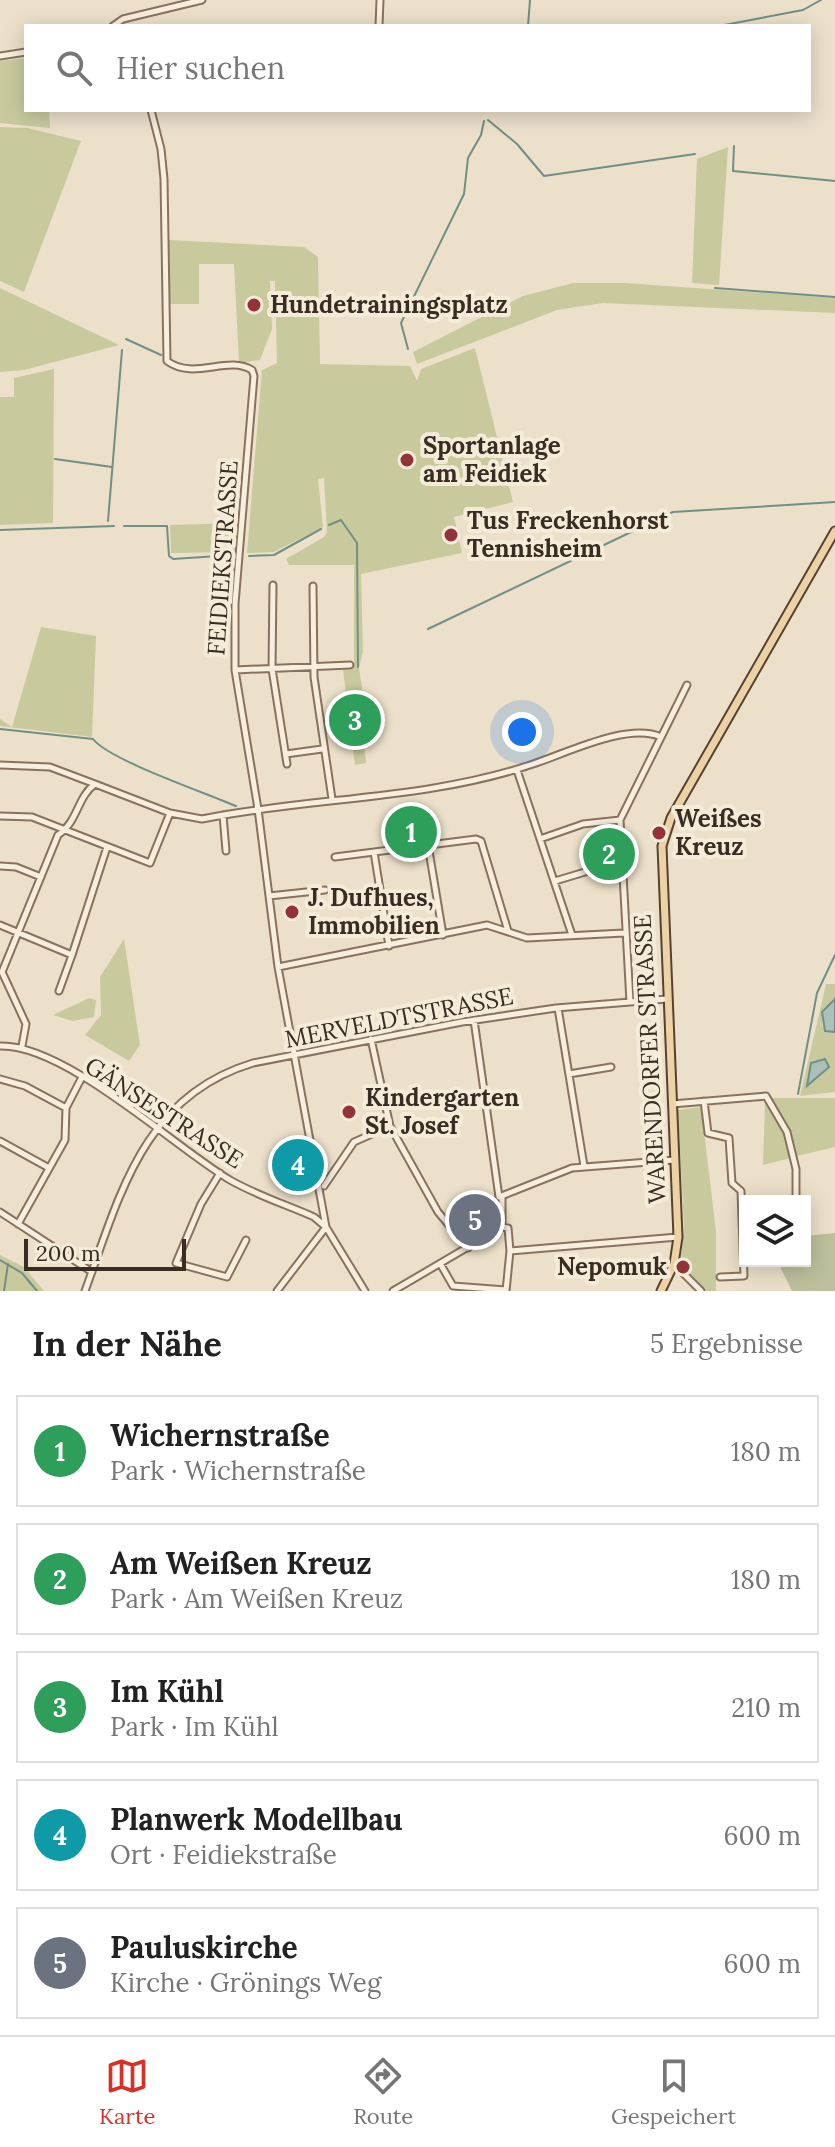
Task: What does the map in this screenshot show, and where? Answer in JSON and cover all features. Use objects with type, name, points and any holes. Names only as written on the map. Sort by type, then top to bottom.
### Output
[{"type":"main road","name":"WARENDORFER STRASSE","points":[[661,1291],[674,1264],[678,1237],[661,861],[666,832],[835,531]]},
{"type":"street","points":[[116,24],[123,19],[202,0]]},
{"type":"street","points":[[379,24],[380,0]]},
{"type":"street","points":[[0,56],[24,52]]},
{"type":"street","name":"FEIDIEKSTRASSE","points":[[152,112],[161,149],[164,179],[167,361],[184,370],[244,366],[252,370],[254,376],[235,604],[235,670],[258,809],[278,967],[326,1227]]},
{"type":"street","points":[[273,585],[272,669],[287,764]]},
{"type":"street","points":[[313,586],[315,667],[322,749],[332,799]]},
{"type":"street","points":[[235,670],[350,665]]},
{"type":"street","points":[[630,1002],[620,820],[687,685]]},
{"type":"street","points":[[0,765],[50,767],[170,813],[202,819],[468,781],[517,770],[636,731],[661,737]]},
{"type":"street","points":[[286,754],[322,749]]},
{"type":"street","points":[[517,770],[572,935]]},
{"type":"street","points":[[22,1046],[26,1024],[2,972],[58,835],[73,825],[88,790],[95,784]]},
{"type":"street","points":[[0,816],[32,817],[150,863],[170,813]]},
{"type":"street","points":[[223,815],[226,851]]},
{"type":"street","points":[[540,839],[583,824],[620,820]]},
{"type":"street","points":[[335,857],[481,841],[508,931]]},
{"type":"street","points":[[428,845],[443,935]]},
{"type":"street","points":[[59,991],[107,847]]},
{"type":"street","points":[[374,852],[389,946]]},
{"type":"street","points":[[0,866],[16,867],[41,877]]},
{"type":"street","points":[[555,881],[585,872]]},
{"type":"street","points":[[269,896],[325,890]]},
{"type":"street","points":[[0,925],[72,955]]},
{"type":"street","points":[[278,967],[487,925],[527,938],[624,933]]},
{"type":"street","name":"MERVELDTSTRASSE","points":[[85,1291],[134,1164],[157,1125],[195,1090],[224,1073],[294,1055],[474,1020],[558,1008],[667,999]]},
{"type":"street","points":[[558,1008],[584,1166]]},
{"type":"street","points":[[441,1265],[453,1286],[506,1290],[510,1251],[505,1228],[504,1197],[495,1188],[474,1020]]},
{"type":"street","points":[[371,1039],[390,1126],[438,1212],[468,1248]]},
{"type":"street","name":"GÄNSESTRASSE","points":[[0,1046],[22,1046],[157,1125],[220,1173],[314,1217],[326,1227],[365,1291]]},
{"type":"street","points":[[569,1074],[611,1067]]},
{"type":"street","points":[[0,1079],[25,1086],[66,1108]]},
{"type":"street","points":[[18,1224],[65,1140],[66,1108],[81,1079]]},
{"type":"street","points":[[672,1104],[766,1096],[787,1132],[796,1169],[796,1195]]},
{"type":"street","points":[[704,1101],[708,1133],[729,1138],[732,1183],[741,1191],[744,1276],[720,1277]]},
{"type":"street","points":[[324,1186],[354,1142],[390,1126]]},
{"type":"street","points":[[0,1141],[49,1168]]},
{"type":"street","points":[[504,1197],[584,1166],[674,1160]]},
{"type":"street","points":[[220,1173],[201,1204],[176,1263],[227,1277],[246,1240]]},
{"type":"street","points":[[0,1212],[92,1272]]},
{"type":"street","points":[[277,1291],[326,1227]]},
{"type":"street","points":[[393,1291],[411,1287],[468,1248],[505,1228]]},
{"type":"street","points":[[510,1251],[678,1237]]},
{"type":"street","points":[[674,1264],[701,1291]]},
{"type":"green space","points":[[24,58],[24,112],[49,112],[50,128],[0,123],[0,61]]},
{"type":"green space","points":[[0,127],[27,128],[81,141],[24,292],[0,281]]},
{"type":"green space","points":[[728,147],[719,285],[692,283],[697,159]]},
{"type":"green space","points":[[168,240],[304,247],[318,257],[320,364],[410,366],[417,381],[421,369],[475,348],[513,502],[454,517],[462,553],[361,574],[363,652],[359,668],[371,745],[364,746],[366,763],[355,765],[343,670],[352,669],[354,663],[354,565],[289,565],[286,559],[324,537],[327,532],[324,478],[318,479],[323,527],[274,552],[247,553],[262,370],[277,363],[275,281],[270,281],[272,329],[260,360],[239,363],[234,264],[199,264],[199,304],[170,304]]},
{"type":"green space","points":[[573,283],[625,283],[835,298],[835,313],[603,303],[557,310],[417,364],[413,352],[523,296]]},
{"type":"green space","points":[[0,288],[119,345],[24,370],[0,372]]},
{"type":"green space","points":[[54,369],[53,523],[0,525],[0,397],[14,397],[14,378]]},
{"type":"green space","points":[[235,523],[236,552],[171,553],[170,525]]},
{"type":"green space","points":[[41,627],[96,636],[92,737],[0,726],[0,719],[12,727]]},
{"type":"green space","points":[[416,820],[419,842],[407,844],[404,822]]},
{"type":"green space","points":[[617,840],[616,862],[605,866],[599,846]]},
{"type":"green space","points":[[124,939],[140,1045],[129,1061],[85,1035],[101,1015],[100,977]]},
{"type":"green space","points":[[826,984],[835,984],[835,999],[822,1012],[822,1026],[835,1032],[835,1092],[800,1096]]},
{"type":"green space","points":[[89,998],[96,1000],[94,1017],[72,1021],[53,1015]]},
{"type":"green space","points":[[769,1098],[835,1098],[835,1147],[797,1156],[789,1130]]},
{"type":"green space","points":[[765,1103],[785,1134],[791,1158],[763,1165]]},
{"type":"green space","points":[[701,1107],[716,1231],[716,1291],[705,1291],[681,1263],[684,1225],[678,1110]]},
{"type":"green space","points":[[835,1233],[835,1291],[792,1291],[781,1269],[811,1267],[811,1235]]},
{"type":"green space","points":[[0,1255],[24,1267],[44,1291],[0,1291]]},
{"type":"water","points":[[835,999],[835,1032],[825,1031],[822,1012]]},
{"type":"water","points":[[825,1059],[829,1067],[807,1086],[811,1063]]},
{"type":"waterway","points":[[528,24],[530,0]]},
{"type":"waterway","points":[[730,24],[803,10],[821,0]]},
{"type":"waterway","points":[[488,120],[517,144],[544,176],[695,154]]},
{"type":"waterway","points":[[408,349],[401,323],[464,194],[468,158],[481,135],[484,121]]},
{"type":"waterway","points":[[734,146],[733,171],[835,181]]},
{"type":"waterway","points":[[715,288],[835,297]]},
{"type":"waterway","points":[[126,339],[161,355]]},
{"type":"waterway","points":[[108,521],[122,350]]},
{"type":"waterway","points":[[55,459],[112,467]]},
{"type":"waterway","points":[[428,629],[673,512],[835,502]]},
{"type":"waterway","points":[[329,525],[341,520],[357,543],[358,667]]},
{"type":"waterway","points":[[0,530],[114,526]]},
{"type":"waterway","points":[[124,526],[167,526],[169,556],[173,559],[233,555]]},
{"type":"waterway","points":[[249,556],[274,555],[321,529]]},
{"type":"waterway","points":[[0,729],[93,739],[137,766],[236,806]]},
{"type":"waterway","points":[[798,1094],[817,993],[835,955]]},
{"type":"waterway","points":[[0,1260],[22,1273],[37,1291]]},
{"type":"waterway","points":[[4,1291],[8,1264]]},
{"type":"place","name":"Hundetrainingsplatz","points":[[254,305]]},
{"type":"place","name":"Sportanlage am Feidiek","points":[[407,460]]},
{"type":"place","name":"Tus Freckenhorst Tennisheim","points":[[451,535]]},
{"type":"place","name":"Im Kühl","points":[[355,720]]},
{"type":"place","name":"Wichernstraße","points":[[411,832]]},
{"type":"place","name":"Weißes Kreuz","points":[[659,833]]},
{"type":"place","name":"Am Weißen Kreuz","points":[[609,854]]},
{"type":"place","name":"J. Dufhues, Immobilien","points":[[292,912]]},
{"type":"place","name":"Kindergarten St. Josef","points":[[349,1112]]},
{"type":"place","name":"Planwerk Modellbau","points":[[298,1165]]},
{"type":"place","name":"Pauluskirche","points":[[475,1220]]},
{"type":"place","name":"Nepomuk","points":[[683,1267]]}]
